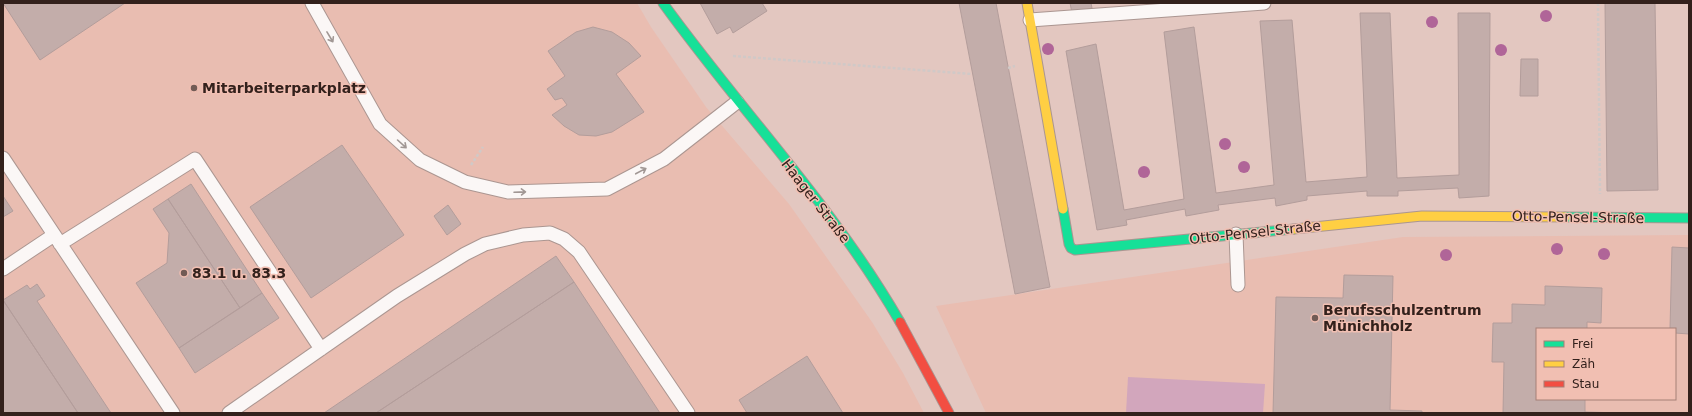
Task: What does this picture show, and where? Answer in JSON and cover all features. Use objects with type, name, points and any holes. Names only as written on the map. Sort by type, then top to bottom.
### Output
[{"type":"street","name":"Haager Straße","points":[[663,3],[698,54],[836,225],[867,268],[897,314],[949,413]]},
{"type":"street","name":"Otto-Pensel-Straße","points":[[1027,3],[1069,244],[1071,248],[1075,250],[1422,216],[1689,218]]},
{"type":"lane","points":[[312,3],[380,124],[420,160],[465,182],[508,192],[607,189],[664,159],[737,102]]},
{"type":"lane","points":[[1030,20],[1264,3]]},
{"type":"lane","points":[[3,158],[172,413]]},
{"type":"lane","points":[[3,269],[195,159],[321,349]]},
{"type":"lane","points":[[229,413],[397,296],[465,254],[485,244],[523,235],[550,234],[564,239],[579,252],[688,413]]},
{"type":"lane","points":[[1236,234],[1238,285]]},
{"type":"path","points":[[1598,3],[1600,218]]},
{"type":"path","points":[[730,56],[972,74]]},
{"type":"path","points":[[471,164],[483,147]]},
{"type":"shaded area","points":[[3,3],[637,3],[651,27],[706,107],[789,204],[872,322],[903,373],[924,413],[3,413]]},
{"type":"shaded area","name":"Berufsschulzentrum Münichholz","points":[[1689,235],[1689,413],[986,413],[936,306],[1403,237]]},
{"type":"shaded area","points":[[1128,377],[1265,384],[1263,413],[1126,413]]},
{"type":"building","points":[[3,3],[125,3],[40,60]]},
{"type":"building","points":[[700,3],[762,3],[767,11],[733,33],[730,27],[717,34]]},
{"type":"building","points":[[959,3],[996,3],[1050,287],[1015,294]]},
{"type":"building","points":[[1070,3],[1091,3],[1092,8],[1072,13]]},
{"type":"building","points":[[1605,3],[1655,3],[1658,190],[1607,191]]},
{"type":"building","points":[[1360,13],[1390,13],[1397,178],[1459,175],[1458,13],[1490,13],[1489,196],[1459,198],[1458,188],[1398,191],[1398,196],[1367,196],[1367,191],[1307,196],[1307,200],[1276,206],[1275,198],[1218,205],[1219,210],[1186,216],[1185,209],[1126,220],[1127,225],[1097,230],[1066,51],[1096,44],[1124,210],[1184,199],[1164,32],[1194,27],[1216,193],[1274,185],[1260,21],[1292,20],[1306,182],[1367,177]]},
{"type":"building","points":[[593,27],[612,32],[629,43],[641,56],[616,74],[644,112],[612,132],[596,136],[579,135],[564,126],[552,115],[567,105],[562,98],[555,100],[547,89],[565,76],[548,51],[576,32]]},
{"type":"building","points":[[1521,59],[1538,59],[1538,96],[1520,96]]},
{"type":"building","points":[[342,145],[404,235],[311,298],[250,207]]},
{"type":"building","points":[[191,184],[262,293],[240,308],[168,199]]},
{"type":"building","points":[[3,196],[13,211],[3,217]]},
{"type":"building","name":"83.1 u. 83.3","points":[[168,199],[240,308],[179,348],[136,283],[167,263],[169,233],[153,209]]},
{"type":"building","points":[[448,205],[461,224],[447,235],[434,216]]},
{"type":"building","points":[[1672,247],[1689,248],[1689,334],[1676,333],[1676,328],[1670,328]]},
{"type":"building","points":[[556,256],[574,282],[376,413],[324,413]]},
{"type":"building","points":[[1344,275],[1393,276],[1390,410],[1422,411],[1422,413],[1273,413],[1276,297],[1343,298]]},
{"type":"building","points":[[574,282],[660,413],[376,413]]},
{"type":"building","points":[[37,284],[45,296],[37,301],[111,413],[78,413],[3,300],[27,285],[30,289]]},
{"type":"building","points":[[1545,286],[1602,288],[1601,323],[1587,322],[1587,328],[1536,328],[1536,400],[1585,400],[1585,412],[1621,413],[1503,413],[1504,362],[1492,362],[1493,323],[1512,323],[1512,304],[1545,305]]},
{"type":"building","points":[[262,293],[279,318],[195,373],[179,348]]},
{"type":"building","points":[[3,300],[78,413],[3,413]]},
{"type":"building","points":[[807,356],[843,413],[747,413],[739,400]]},
{"type":"traffic: fast","points":[[663,3],[846,239],[900,322]]},
{"type":"traffic: fast","points":[[1063,209],[1069,244],[1071,248],[1075,250],[1294,229]]},
{"type":"traffic: fast","points":[[1565,217],[1689,218]]},
{"type":"traffic: slow","points":[[1027,3],[1063,209]]},
{"type":"traffic: slow","points":[[1294,229],[1422,216],[1565,217]]},
{"type":"traffic: jam","points":[[900,322],[949,413]]},
{"type":"place","name":"Mitarbeiterparkplatz","points":[[194,88]]},
{"type":"place","name":"83.1 u. 83.3","points":[[184,273]]},
{"type":"place","name":"Berufsschulzentrum Münichholz","points":[[1315,318]]}]
